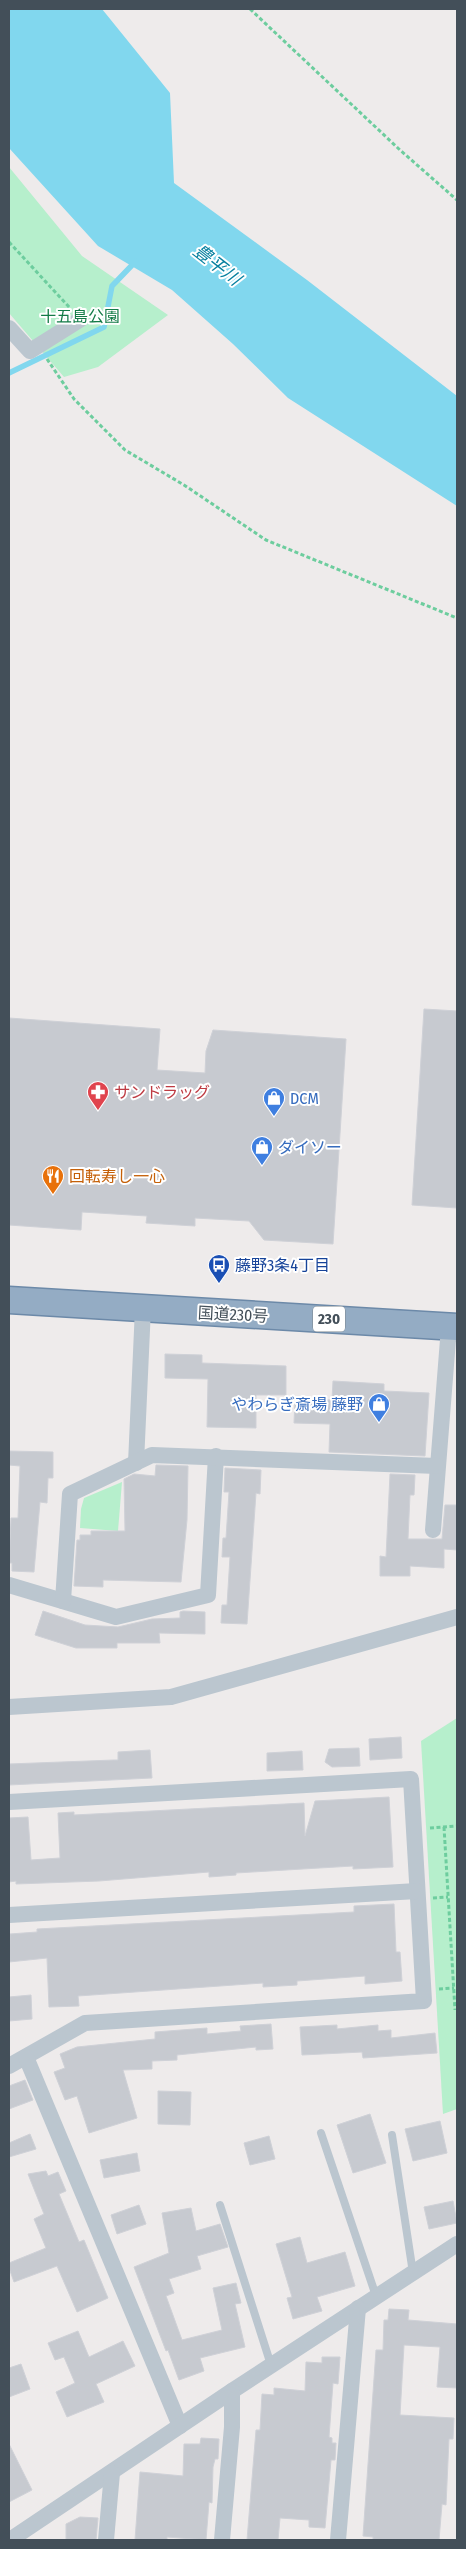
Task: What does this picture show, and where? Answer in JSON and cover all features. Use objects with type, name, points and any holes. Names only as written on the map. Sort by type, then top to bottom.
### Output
[{"type":"highway","name":"国道230号","points":[[9,1300],[453,1327]]},
{"type":"street","points":[[9,328],[30,352],[81,319]]},
{"type":"street","points":[[136,1463],[142,1308]]},
{"type":"street","points":[[433,1530],[437,1466],[453,1327]]},
{"type":"street","points":[[63,1602],[70,1494],[152,1454],[437,1466]]},
{"type":"street","points":[[9,1585],[116,1617],[208,1595],[216,1456]]},
{"type":"street","points":[[9,1707],[171,1697],[457,1617]]},
{"type":"street","points":[[9,1802],[411,1779],[424,2001],[85,2023],[9,2066]]},
{"type":"street","points":[[9,1915],[417,1891]]},
{"type":"street","points":[[26,2057],[180,2426]]},
{"type":"street","points":[[10,2540],[271,2365],[457,2244]]},
{"type":"street","points":[[338,2540],[358,2308]]},
{"type":"street","points":[[222,2540],[232,2427],[232,2391]]},
{"type":"street","points":[[106,2540],[112,2473]]},
{"type":"lane","points":[[321,2133],[376,2296]]},
{"type":"lane","points":[[392,2135],[413,2273]]},
{"type":"lane","points":[[220,2205],[271,2365]]},
{"type":"path","points":[[250,9],[400,150],[457,200]]},
{"type":"path","points":[[9,242],[81,319]]},
{"type":"path","points":[[46,358],[74,399],[125,450],[184,485],[266,540],[457,618]]},
{"type":"path","points":[[414,1829],[457,1826]]},
{"type":"path","points":[[444,1827],[455,2010]]},
{"type":"green space","name":"十五島公園","points":[[9,167],[82,256],[168,315],[98,367],[64,377],[9,313]]},
{"type":"green space","points":[[122,1482],[118,1531],[80,1528],[81,1509],[84,1498]]},
{"type":"green space","points":[[457,1718],[457,2109],[443,2114],[421,1741]]},
{"type":"water","name":"豊平川","points":[[9,9],[102,9],[170,93],[174,183],[307,280],[457,396],[457,506],[288,398],[233,344],[172,290],[98,246],[9,148]]},
{"type":"building","points":[[424,1009],[457,1011],[457,1208],[412,1205]]},
{"type":"building","points":[[9,1018],[160,1029],[157,1070],[205,1073],[206,1051],[213,1030],[346,1039],[333,1244],[264,1240],[249,1221],[195,1218],[195,1226],[146,1223],[147,1216],[82,1212],[81,1230],[9,1225]]},
{"type":"building","points":[[165,1354],[202,1355],[202,1363],[286,1366],[286,1395],[256,1395],[256,1428],[207,1427],[208,1379],[165,1378]]},
{"type":"building","name":"やわらぎ斎場 藤野","points":[[333,1381],[384,1384],[384,1391],[429,1393],[425,1456],[329,1452],[330,1424],[294,1423],[295,1399],[332,1400]]},
{"type":"building","points":[[9,1451],[53,1452],[53,1478],[48,1478],[47,1503],[40,1502],[34,1572],[12,1571],[12,1563],[9,1563],[11,1518],[18,1518],[20,1466],[9,1465]]},
{"type":"building","points":[[156,1465],[188,1466],[187,1520],[181,1582],[103,1580],[103,1587],[74,1586],[77,1540],[80,1540],[80,1535],[91,1535],[91,1531],[125,1531],[124,1479],[134,1474],[155,1476]]},
{"type":"building","points":[[225,1468],[261,1470],[260,1494],[256,1493],[247,1624],[221,1623],[222,1605],[227,1605],[230,1557],[222,1557],[223,1538],[226,1538],[229,1492],[224,1492]]},
{"type":"building","points":[[390,1474],[415,1475],[414,1495],[410,1495],[408,1539],[442,1539],[445,1505],[457,1505],[457,1550],[444,1549],[444,1568],[410,1566],[410,1576],[380,1576],[380,1556],[386,1557]]},
{"type":"building","points":[[43,1611],[85,1625],[118,1627],[152,1619],[180,1618],[180,1612],[183,1611],[205,1612],[205,1634],[159,1633],[160,1643],[117,1643],[117,1648],[76,1648],[35,1635]]},
{"type":"building","points":[[401,1737],[402,1758],[370,1760],[369,1739]]},
{"type":"building","points":[[359,1748],[360,1766],[332,1767],[325,1762],[329,1749]]},
{"type":"building","points":[[150,1750],[152,1778],[9,1785],[9,1764],[118,1760],[118,1752]]},
{"type":"building","points":[[302,1751],[303,1770],[267,1771],[267,1753]]},
{"type":"building","points":[[389,1797],[393,1867],[353,1869],[353,1866],[236,1873],[236,1875],[209,1877],[209,1872],[99,1881],[16,1884],[16,1881],[9,1882],[9,1818],[28,1817],[31,1860],[60,1858],[58,1813],[74,1812],[74,1815],[304,1803],[305,1836],[315,1801]]},
{"type":"building","points":[[394,1904],[396,1952],[400,1952],[402,1981],[365,1984],[365,1976],[297,1981],[297,1985],[263,1987],[263,1983],[78,1996],[79,2006],[49,2007],[47,1958],[9,1962],[10,1934],[37,1932],[37,1929],[354,1912],[354,1906]]},
{"type":"building","points":[[31,1995],[32,2019],[9,2021],[9,1997]]},
{"type":"building","points":[[271,2024],[273,2049],[256,2050],[256,2047],[177,2055],[177,2060],[152,2061],[152,2069],[123,2070],[137,2118],[89,2133],[77,2096],[65,2100],[54,2072],[65,2068],[60,2054],[77,2047],[155,2039],[155,2032],[207,2028],[207,2034],[241,2031],[240,2026]]},
{"type":"building","points":[[337,2025],[337,2029],[378,2025],[378,2031],[391,2030],[391,2038],[435,2033],[437,2053],[363,2058],[362,2052],[302,2055],[300,2027]]},
{"type":"building","points":[[25,2080],[33,2100],[9,2109],[9,2086]]},
{"type":"building","points":[[158,2091],[191,2092],[190,2125],[158,2124]]},
{"type":"building","points":[[370,2114],[386,2163],[353,2173],[337,2125]]},
{"type":"building","points":[[440,2121],[447,2153],[413,2161],[405,2129]]},
{"type":"building","points":[[30,2134],[36,2149],[9,2157],[9,2143]]},
{"type":"building","points":[[269,2136],[275,2159],[250,2165],[244,2143]]},
{"type":"building","points":[[137,2153],[140,2171],[104,2178],[100,2160]]},
{"type":"building","points":[[46,2171],[48,2176],[58,2172],[66,2191],[59,2194],[79,2242],[84,2240],[108,2298],[77,2312],[57,2266],[14,2282],[9,2268],[9,2263],[46,2248],[34,2219],[44,2214],[28,2174]]},
{"type":"building","points":[[453,2201],[457,2223],[429,2229],[424,2207]]},
{"type":"building","points":[[139,2205],[146,2224],[117,2234],[111,2215]]},
{"type":"building","points":[[191,2208],[196,2231],[220,2224],[228,2247],[197,2256],[201,2269],[169,2279],[174,2293],[166,2296],[182,2340],[222,2330],[213,2288],[236,2283],[241,2303],[235,2304],[245,2347],[200,2358],[204,2371],[179,2380],[134,2267],[169,2253],[162,2213]]},
{"type":"building","points":[[300,2237],[307,2263],[345,2252],[355,2286],[317,2297],[322,2311],[293,2319],[287,2298],[292,2297],[276,2244]]},
{"type":"building","points":[[389,2309],[409,2310],[408,2320],[457,2324],[457,2388],[437,2387],[440,2347],[404,2345],[400,2415],[454,2418],[453,2439],[449,2439],[446,2505],[442,2504],[439,2540],[373,2540],[373,2537],[363,2536],[376,2350],[383,2350],[384,2320],[388,2320]]},
{"type":"building","points":[[78,2331],[89,2357],[123,2341],[135,2366],[96,2384],[104,2402],[67,2417],[56,2392],[75,2383],[64,2357],[55,2360],[48,2343]]},
{"type":"building","points":[[322,2357],[340,2357],[338,2384],[333,2383],[329,2437],[332,2438],[332,2443],[336,2443],[335,2460],[331,2460],[325,2528],[309,2527],[309,2520],[280,2518],[278,2540],[247,2540],[256,2430],[260,2430],[262,2394],[274,2395],[274,2388],[305,2391],[306,2362],[322,2363]]},
{"type":"building","points":[[21,2364],[30,2389],[9,2397],[9,2368]]},
{"type":"building","points":[[201,2438],[219,2439],[218,2459],[215,2459],[213,2467],[212,2503],[209,2502],[206,2540],[167,2537],[167,2540],[135,2540],[140,2472],[183,2476],[184,2444],[200,2444]]},
{"type":"building","points":[[9,2444],[32,2490],[9,2502]]},
{"type":"building","points":[[80,2517],[98,2518],[96,2540],[66,2540],[66,2524]]},
{"type":"waterway","points":[[9,373],[104,327],[112,286],[136,261]]},
{"type":"place","name":"サンドラッグ","points":[[98,1111]]},
{"type":"place","name":"DCM","points":[[274,1117]]},
{"type":"place","name":"ダイソー","points":[[262,1166]]},
{"type":"place","name":"回転寿し一心","points":[[53,1195]]},
{"type":"place","name":"藤野3条4丁目","points":[[219,1284]]},
{"type":"place","name":"やわらぎ斎場 藤野","points":[[379,1423]]}]
